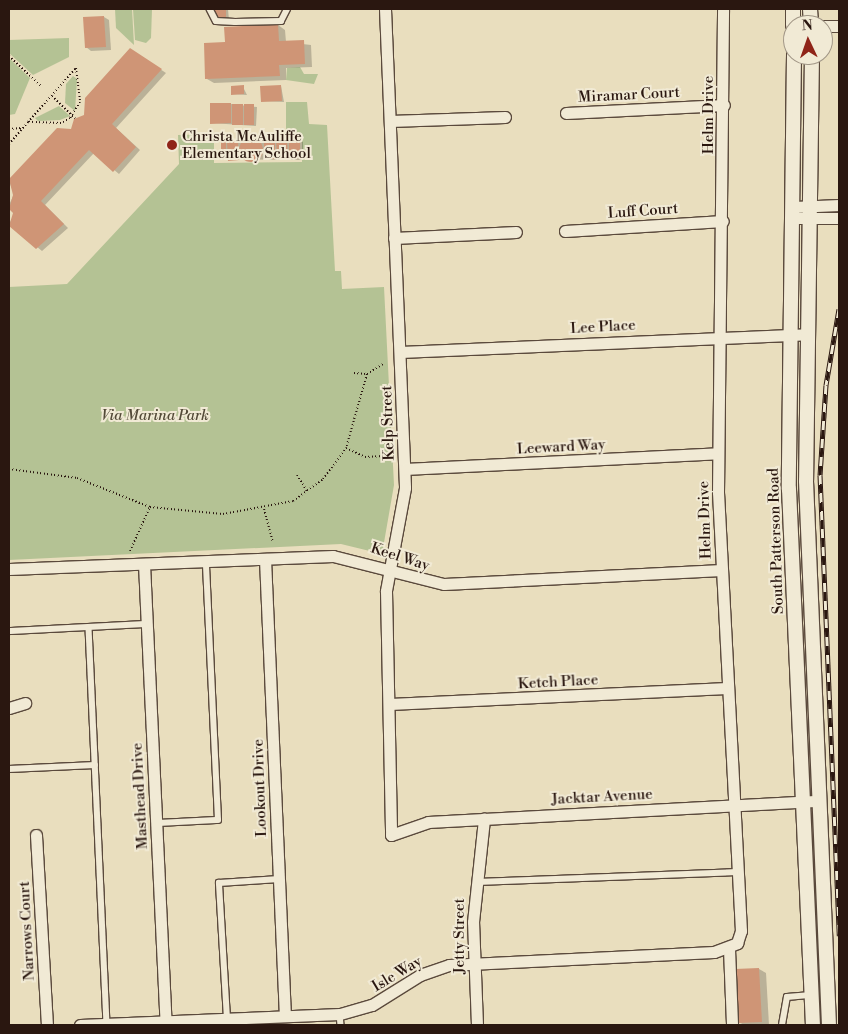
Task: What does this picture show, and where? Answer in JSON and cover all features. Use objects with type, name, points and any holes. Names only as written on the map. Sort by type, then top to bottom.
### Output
[{"type":"street","name":"Kelp Street","points":[[385,9],[405,469],[403,512],[389,567],[386,602],[390,704],[391,834]]},
{"type":"street","name":"Helm Drive","points":[[723,9],[724,105],[718,453],[731,806],[740,931],[737,943],[729,949]]},
{"type":"street","name":"South Patterson Road","points":[[794,65],[794,212],[789,489],[813,1025]]},
{"type":"street","name":"South Patterson Road","points":[[812,65],[806,489],[829,1025]]},
{"type":"street","name":"Miramar Court","points":[[566,113],[724,105]]},
{"type":"street","points":[[390,121],[505,117]]},
{"type":"street","points":[[810,213],[839,205]]},
{"type":"street","points":[[794,212],[839,218]]},
{"type":"street","name":"Luff Court","points":[[565,231],[722,221]]},
{"type":"street","points":[[394,238],[516,232]]},
{"type":"street","name":"Lee Place","points":[[400,352],[719,336],[808,334]]},
{"type":"street","name":"Leeward Way","points":[[405,469],[718,453]]},
{"type":"street","name":"Keel Way","points":[[9,569],[333,556],[389,567],[407,578],[444,584],[722,570]]},
{"type":"street","name":"Lookout Drive","points":[[266,559],[285,1016]]},
{"type":"street","name":"Masthead Drive","points":[[144,564],[166,1023]]},
{"type":"street","name":"Ketch Place","points":[[390,704],[727,688]]},
{"type":"street","points":[[9,708],[25,703]]},
{"type":"street","name":"Jacktar Avenue","points":[[391,834],[417,823],[819,801]]},
{"type":"street","name":"Jetty Street","points":[[477,1025],[475,962],[477,882],[484,848],[484,818]]},
{"type":"street","name":"Narrows Court","points":[[36,836],[47,1025]]},
{"type":"street","points":[[729,949],[732,1025]]},
{"type":"street","name":"Isle Way","points":[[80,1025],[166,1023],[285,1016],[341,1020],[372,1006],[434,969],[475,962],[729,949]]},
{"type":"lane","points":[[210,9],[216,22],[281,21],[287,9]]},
{"type":"lane","points":[[156,823],[218,820],[206,562]]},
{"type":"lane","points":[[9,631],[147,624]]},
{"type":"lane","points":[[89,628],[107,1024]]},
{"type":"lane","points":[[9,768],[95,765]]},
{"type":"lane","points":[[477,882],[737,872]]},
{"type":"lane","points":[[227,1019],[219,883],[279,879]]},
{"type":"lane","points":[[782,1025],[788,997],[812,995]]},
{"type":"path","points":[[9,56],[42,87]]},
{"type":"path","points":[[9,144],[22,128],[76,68],[80,102],[72,115],[61,123],[28,122]]},
{"type":"path","points":[[52,96],[76,118]]},
{"type":"path","points":[[9,129],[22,128]]},
{"type":"path","points":[[354,373],[367,374],[383,364]]},
{"type":"path","points":[[9,469],[77,478],[150,507],[198,514],[264,509],[307,491],[346,448],[367,374]]},
{"type":"path","points":[[346,448],[365,456],[383,456]]},
{"type":"path","points":[[297,475],[307,491]]},
{"type":"path","points":[[130,551],[150,507]]},
{"type":"path","points":[[264,509],[272,543]]},
{"type":"green space","points":[[115,9],[132,9],[134,45],[116,28]]},
{"type":"green space","points":[[133,9],[152,9],[151,38],[146,43],[135,40]]},
{"type":"green space","points":[[69,38],[69,57],[33,75],[9,53],[9,40]]},
{"type":"green space","points":[[9,58],[30,78],[15,114],[9,115]]},
{"type":"green space","points":[[300,67],[304,74],[318,74],[314,84],[286,80],[287,68]]},
{"type":"green space","points":[[73,76],[77,79],[75,111],[65,103],[66,84]]},
{"type":"green space","name":"Via Marina Park","points":[[286,102],[307,102],[309,124],[327,125],[335,271],[341,271],[342,289],[384,287],[394,485],[382,554],[341,544],[9,560],[9,287],[67,284],[179,164],[178,135],[214,134],[214,163],[302,162],[302,136],[286,136]]},
{"type":"green space","points":[[59,106],[70,116],[60,120],[38,121],[35,118]]},
{"type":"building","points":[[214,9],[226,9],[226,19],[215,19]]},
{"type":"building","points":[[104,16],[106,47],[85,48],[83,17]]},
{"type":"building","points":[[278,24],[279,41],[304,40],[305,64],[279,65],[280,76],[205,79],[204,43],[225,42],[224,27]]},
{"type":"building","points":[[130,48],[162,69],[112,124],[136,147],[113,172],[89,150],[41,201],[64,224],[36,249],[9,226],[13,213],[9,209],[13,195],[9,179],[57,128],[71,129],[74,119],[84,115],[85,98]]},
{"type":"building","points":[[244,85],[244,94],[231,95],[231,86]]},
{"type":"building","points":[[281,85],[282,101],[261,102],[260,86]]},
{"type":"building","points":[[210,103],[231,103],[231,123],[210,124]]},
{"type":"building","points":[[232,104],[243,104],[243,125],[232,125]]},
{"type":"building","points":[[244,104],[254,104],[254,125],[244,125]]},
{"type":"building","points":[[251,138],[260,141],[263,150],[260,159],[251,162],[242,159],[239,150],[242,141]]},
{"type":"building","points":[[300,138],[300,158],[289,159],[289,139]]},
{"type":"building","points":[[264,139],[275,139],[275,159],[264,159]]},
{"type":"building","points":[[276,139],[287,139],[288,159],[277,159]]},
{"type":"building","points":[[221,140],[226,140],[226,160],[221,159]]},
{"type":"building","points":[[227,141],[238,141],[239,160],[228,161]]},
{"type":"building","points":[[759,968],[762,1022],[738,1023],[735,969]]},
{"type":"railway","points":[[839,309],[826,385],[820,475],[839,936]]},
{"type":"place","name":"Christa McAuliffe Elementary School","points":[[172,145]]}]
